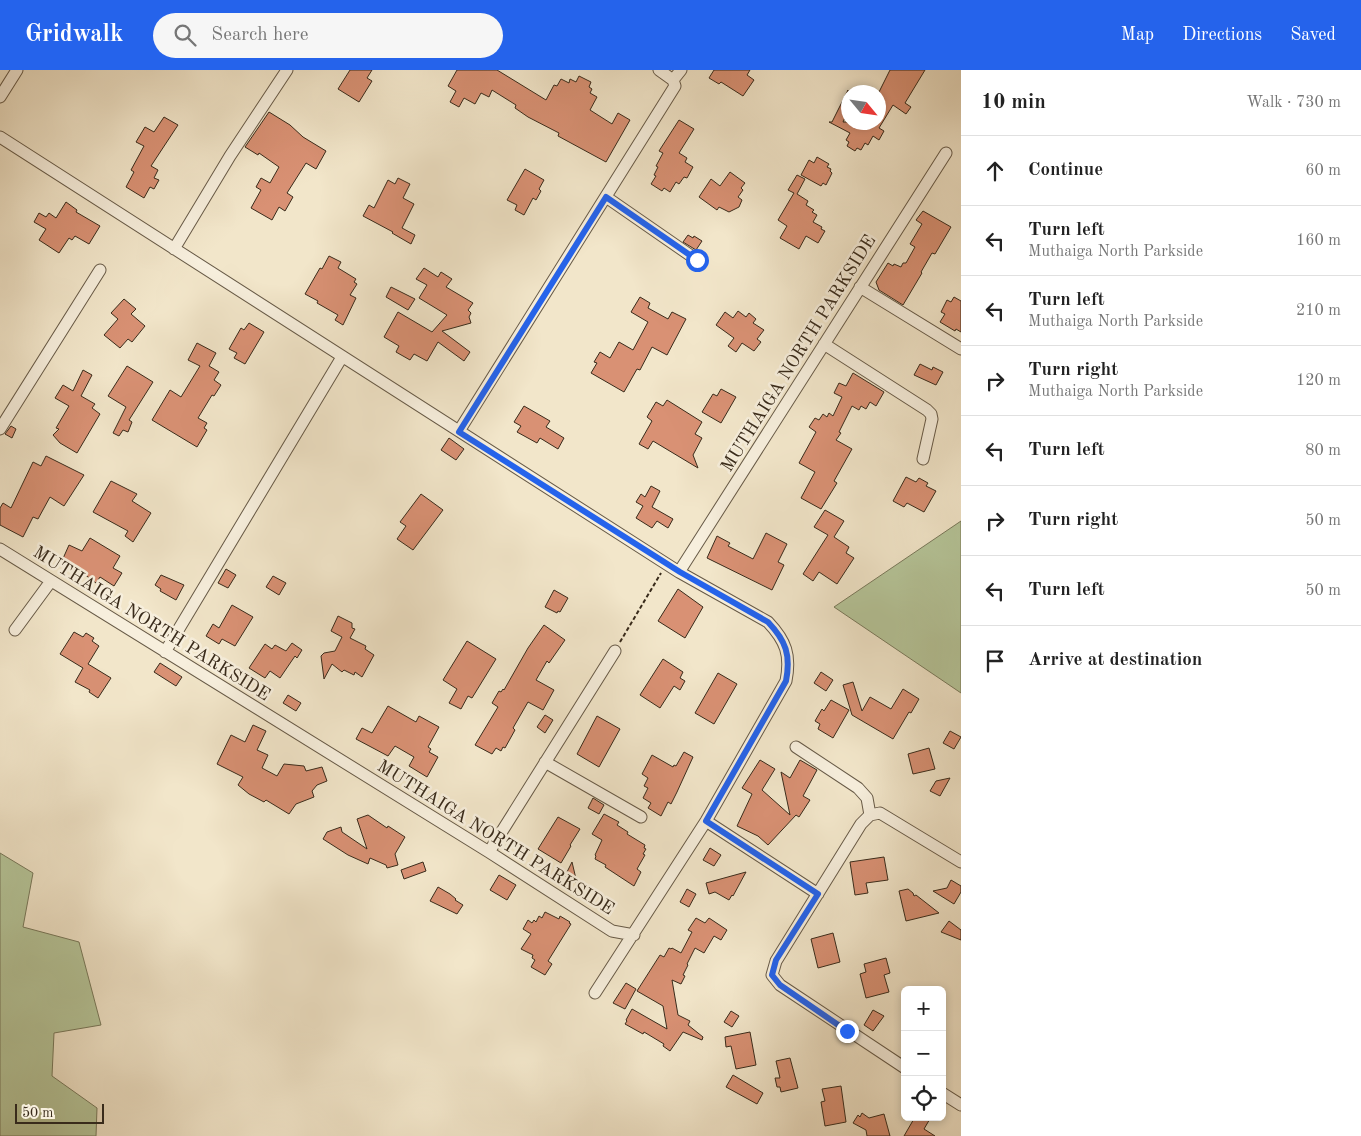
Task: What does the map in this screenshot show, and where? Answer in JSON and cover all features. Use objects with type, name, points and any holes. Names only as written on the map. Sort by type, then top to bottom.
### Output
[{"type":"street","points":[[0,96],[17,70]]},
{"type":"street","points":[[174,249],[230,156],[287,70]]},
{"type":"street","points":[[660,70],[674,83]]},
{"type":"street","points":[[459,432],[606,197],[681,70]]},
{"type":"street","points":[[0,137],[667,564],[768,622],[779,634],[788,654],[786,681],[706,821],[634,935],[595,992]]},
{"type":"street","name":"MUTHAIGA NORTH PARKSIDE","points":[[680,572],[946,153]]},
{"type":"street","points":[[606,197],[697,260]]},
{"type":"street","points":[[0,429],[100,270]]},
{"type":"street","points":[[860,286],[961,348]]},
{"type":"street","points":[[824,344],[931,414],[932,419],[923,459]]},
{"type":"street","points":[[165,652],[342,357]]},
{"type":"street","name":"MUTHAIGA NORTH PARKSIDE","points":[[0,550],[489,852],[612,931],[634,935]]},
{"type":"street","points":[[15,630],[51,581]]},
{"type":"street","points":[[489,852],[615,651]]},
{"type":"street","points":[[796,747],[858,788],[867,798],[870,815]]},
{"type":"street","points":[[546,762],[641,817]]},
{"type":"street","points":[[901,1065],[780,985],[772,975],[776,960],[861,824],[870,815],[880,813],[961,862]]},
{"type":"street","points":[[706,821],[818,894]]},
{"type":"street","points":[[946,1096],[961,1105]]},
{"type":"path","points":[[615,651],[667,564]]},
{"type":"green space","points":[[961,521],[961,693],[834,607]]},
{"type":"green space","points":[[0,853],[33,873],[23,927],[79,942],[101,1025],[54,1033],[52,1076],[97,1108],[96,1136],[0,1136]]},
{"type":"building","points":[[350,70],[372,70],[367,78],[372,81],[359,102],[338,89]]},
{"type":"building","points":[[457,70],[497,70],[546,100],[554,85],[557,86],[561,79],[569,83],[570,79],[576,82],[579,76],[591,82],[589,87],[592,89],[590,93],[597,97],[590,110],[612,124],[618,113],[630,120],[606,162],[558,136],[559,133],[528,117],[515,108],[516,105],[492,90],[489,97],[481,93],[475,104],[464,98],[459,107],[450,102],[456,91],[448,86]]},
{"type":"building","points":[[714,70],[750,70],[747,75],[754,80],[743,96],[721,82],[719,84],[709,78]]},
{"type":"building","points":[[890,70],[925,70],[905,103],[911,107],[906,114],[893,105],[886,116],[886,85],[882,85]]},
{"type":"building","points":[[841,104],[841,128],[829,122],[832,122]]},
{"type":"building","points":[[269,112],[326,151],[316,169],[306,163],[287,193],[293,197],[285,211],[279,207],[272,220],[251,208],[261,190],[256,187],[261,178],[270,183],[279,167],[259,153],[258,155],[245,147]]},
{"type":"building","points":[[164,117],[178,125],[151,166],[158,170],[154,178],[159,180],[154,189],[150,187],[144,198],[126,187],[134,172],[131,170],[144,146],[136,142],[145,127],[154,132]]},
{"type":"building","points":[[679,120],[694,129],[679,153],[687,158],[685,162],[693,167],[687,178],[684,177],[679,184],[676,182],[670,192],[664,188],[662,191],[651,184],[656,176],[654,175],[658,167],[656,166],[663,153],[659,151]]},
{"type":"building","points":[[844,130],[884,131],[879,140],[873,136],[868,145],[865,143],[861,150],[857,148],[855,151],[847,146],[849,142],[846,140],[850,133]]},
{"type":"building","points":[[817,157],[829,164],[827,167],[831,169],[832,173],[826,185],[823,183],[821,186],[801,175],[809,160],[814,163]]},
{"type":"building","points":[[525,169],[544,180],[536,200],[533,198],[524,215],[515,210],[517,205],[507,200]]},
{"type":"building","points":[[730,172],[745,183],[738,197],[742,200],[739,207],[729,212],[719,207],[717,210],[699,197],[711,179],[720,186]]},
{"type":"building","points":[[797,175],[805,179],[797,194],[808,201],[806,205],[814,210],[812,212],[817,215],[813,222],[825,231],[818,243],[806,236],[799,249],[780,238],[787,226],[778,220],[794,193],[788,190]]},
{"type":"building","points":[[398,178],[410,184],[403,198],[414,204],[402,228],[415,235],[411,244],[363,216],[369,205],[374,208],[388,180],[395,184]]},
{"type":"building","points":[[66,202],[77,210],[76,212],[100,226],[89,244],[75,236],[72,240],[69,238],[59,253],[39,240],[46,229],[34,222],[39,213],[46,217],[49,213],[56,218]]},
{"type":"building","points":[[923,211],[951,227],[935,254],[932,253],[903,305],[879,290],[876,282],[888,263],[901,267],[903,263],[906,263],[915,247],[910,244],[922,224],[916,220]]},
{"type":"building","points":[[688,235],[702,241],[696,250],[683,242]]},
{"type":"building","points":[[329,256],[341,262],[338,268],[356,279],[354,282],[357,284],[350,295],[356,298],[343,325],[335,320],[338,315],[305,294]]},
{"type":"building","points":[[424,268],[438,277],[441,272],[452,279],[446,287],[473,303],[468,310],[471,313],[469,317],[471,323],[442,331],[470,352],[464,361],[438,342],[427,361],[414,354],[410,360],[396,352],[399,346],[384,337],[398,312],[432,332],[447,315],[419,298],[427,285],[416,279]]},
{"type":"building","points":[[391,287],[415,299],[408,310],[386,297]]},
{"type":"building","points":[[640,297],[650,303],[648,308],[668,319],[672,312],[686,319],[667,355],[652,347],[640,370],[637,369],[624,392],[591,373],[597,363],[594,362],[600,352],[610,358],[619,342],[633,350],[648,322],[631,312]]},
{"type":"building","points":[[954,297],[961,301],[961,332],[956,329],[955,331],[940,322],[945,314],[941,312],[947,300],[951,302]]},
{"type":"building","points":[[124,299],[136,309],[131,314],[145,326],[132,342],[128,339],[120,348],[104,335],[118,319],[111,313]]},
{"type":"building","points":[[738,311],[746,317],[749,313],[756,319],[753,323],[764,330],[757,339],[761,342],[754,351],[742,343],[736,352],[728,346],[734,338],[716,325],[725,312],[733,318]]},
{"type":"building","points":[[249,323],[264,332],[245,364],[234,358],[237,353],[229,349],[241,328],[244,330]]},
{"type":"building","points":[[197,343],[216,353],[209,366],[219,372],[214,380],[221,385],[214,396],[212,395],[198,418],[207,423],[204,428],[207,430],[197,447],[152,420],[170,390],[181,397],[200,366],[188,360]]},
{"type":"building","points":[[920,364],[932,370],[933,367],[943,372],[936,385],[914,375]]},
{"type":"building","points":[[127,366],[153,382],[129,420],[132,422],[128,432],[123,430],[119,436],[113,433],[126,407],[108,396]]},
{"type":"building","points":[[83,370],[92,375],[81,396],[95,404],[92,408],[100,414],[77,453],[60,443],[53,435],[59,429],[56,428],[69,406],[55,398],[63,385],[73,391]]},
{"type":"building","points":[[853,373],[884,392],[876,406],[870,402],[866,409],[861,406],[859,410],[852,406],[839,432],[841,433],[836,440],[852,449],[834,481],[837,483],[821,509],[801,498],[815,472],[799,463],[816,432],[809,427],[815,418],[819,420],[823,414],[827,417],[829,413],[833,416],[842,397],[834,393],[839,383],[846,386]]},
{"type":"building","points":[[721,389],[736,397],[721,423],[702,412],[713,394],[717,396]]},
{"type":"building","points":[[667,400],[702,422],[695,434],[702,438],[693,455],[698,468],[653,441],[648,449],[639,444],[652,421],[647,417],[656,402],[663,406]]},
{"type":"building","points":[[524,406],[550,421],[546,427],[564,438],[558,449],[540,438],[537,443],[517,432],[521,426],[514,422]]},
{"type":"building","points":[[11,426],[16,429],[12,438],[5,434]]},
{"type":"building","points":[[449,438],[464,449],[456,460],[441,450]]},
{"type":"building","points":[[46,456],[84,475],[64,506],[50,497],[38,519],[33,517],[23,537],[0,525],[0,508],[3,503],[11,508],[33,462],[41,466]]},
{"type":"building","points":[[906,477],[916,482],[919,478],[928,483],[926,486],[936,491],[924,512],[907,503],[904,507],[893,501]]},
{"type":"building","points":[[111,481],[137,494],[132,501],[151,513],[133,542],[125,536],[128,531],[93,512]]},
{"type":"building","points":[[651,486],[660,491],[652,507],[673,519],[668,528],[657,521],[652,528],[636,518],[643,506],[636,502],[641,494],[645,497]]},
{"type":"building","points":[[421,494],[443,510],[413,550],[397,539],[406,526],[400,522]]},
{"type":"building","points":[[825,510],[844,521],[834,537],[849,547],[846,553],[854,558],[837,584],[819,572],[813,581],[803,574],[828,535],[814,527]]},
{"type":"building","points":[[766,533],[787,544],[778,562],[784,565],[772,590],[707,558],[717,536],[730,543],[728,546],[753,559]]},
{"type":"building","points":[[90,538],[120,556],[113,568],[122,573],[114,586],[100,577],[96,583],[84,574],[61,563],[69,545],[82,551]]},
{"type":"building","points":[[226,569],[236,575],[228,588],[218,583]]},
{"type":"building","points":[[161,575],[184,585],[176,600],[160,591],[161,589],[155,585]]},
{"type":"building","points":[[273,576],[286,583],[279,595],[266,587]]},
{"type":"building","points":[[678,589],[703,607],[685,638],[658,621]]},
{"type":"building","points":[[554,590],[568,598],[560,612],[558,611],[557,613],[545,607]]},
{"type":"building","points":[[232,605],[253,617],[235,646],[222,639],[219,644],[206,636],[213,624],[219,628]]},
{"type":"building","points":[[338,616],[352,623],[352,628],[355,629],[350,638],[366,646],[365,649],[374,655],[362,677],[355,672],[354,675],[344,670],[342,672],[332,664],[324,679],[321,656],[324,653],[335,651],[342,637],[331,631]]},
{"type":"building","points":[[544,625],[565,640],[549,663],[547,661],[536,680],[554,690],[543,710],[528,702],[513,728],[515,730],[505,748],[503,747],[501,751],[496,748],[492,754],[475,745],[498,707],[492,703],[499,691],[504,690],[528,648]]},
{"type":"building","points":[[74,632],[83,637],[86,633],[94,638],[92,641],[99,646],[88,664],[111,678],[98,698],[89,692],[90,690],[75,682],[83,668],[60,654]]},
{"type":"building","points":[[467,641],[496,659],[472,698],[468,696],[461,709],[449,703],[457,689],[443,680]]},
{"type":"building","points":[[292,643],[302,650],[297,658],[295,656],[280,678],[270,671],[265,678],[249,668],[265,644],[272,649],[275,645],[286,651]]},
{"type":"building","points":[[663,659],[683,672],[680,678],[685,681],[680,690],[674,686],[660,708],[640,695]]},
{"type":"building","points":[[160,663],[182,677],[176,686],[154,672]]},
{"type":"building","points":[[821,672],[833,680],[826,691],[814,683]]},
{"type":"building","points":[[718,673],[737,684],[714,724],[695,713]]},
{"type":"building","points":[[853,682],[862,711],[870,697],[891,709],[903,689],[919,699],[893,739],[852,715],[843,685]]},
{"type":"building","points":[[288,695],[301,703],[296,711],[283,703]]},
{"type":"building","points":[[831,700],[849,710],[833,738],[818,729],[820,724],[815,721],[822,709],[824,711]]},
{"type":"building","points":[[388,706],[416,722],[419,716],[439,727],[428,747],[431,749],[429,752],[438,757],[427,777],[409,766],[414,757],[395,746],[388,756],[356,739],[362,728],[372,733]]},
{"type":"building","points":[[545,715],[553,720],[545,733],[537,727]]},
{"type":"building","points":[[597,716],[620,729],[599,767],[577,754]]},
{"type":"building","points":[[253,725],[266,731],[257,750],[268,755],[262,768],[277,776],[284,764],[304,766],[306,771],[322,767],[327,781],[317,785],[312,791],[314,797],[296,804],[289,814],[266,800],[264,802],[249,794],[238,785],[243,777],[217,764],[231,735],[245,742]]},
{"type":"building","points":[[950,731],[961,737],[954,749],[943,743]]},
{"type":"building","points":[[929,748],[935,769],[913,774],[908,754]]},
{"type":"building","points":[[684,752],[693,757],[671,804],[668,802],[661,816],[648,808],[651,803],[643,798],[648,788],[644,786],[648,778],[642,774],[652,755],[673,767],[674,765],[676,766]]},
{"type":"building","points":[[760,760],[775,769],[762,790],[790,815],[781,772],[790,778],[800,760],[817,770],[803,796],[810,800],[799,817],[796,815],[768,845],[758,836],[737,826],[752,794],[742,788]]},
{"type":"building","points":[[950,778],[940,796],[930,791],[936,781]]},
{"type":"building","points":[[593,798],[604,805],[599,814],[588,808]]},
{"type":"building","points":[[604,814],[619,822],[617,825],[628,832],[627,834],[645,845],[644,848],[646,849],[643,854],[645,855],[637,869],[641,872],[634,886],[595,859],[602,840],[592,834]]},
{"type":"building","points":[[368,815],[405,837],[395,854],[398,865],[387,868],[386,865],[370,858],[368,864],[348,855],[323,839],[327,832],[341,827],[342,832],[367,849],[357,819]]},
{"type":"building","points":[[558,817],[580,829],[561,863],[538,849]]},
{"type":"building","points":[[710,848],[721,855],[714,866],[703,860]]},
{"type":"building","points":[[884,857],[888,880],[866,883],[868,893],[855,895],[850,862]]},
{"type":"building","points":[[423,862],[426,871],[404,879],[401,870]]},
{"type":"building","points":[[572,862],[577,883],[565,876]]},
{"type":"building","points":[[746,872],[729,900],[715,892],[709,894],[706,883]]},
{"type":"building","points":[[499,875],[516,885],[507,900],[490,890]]},
{"type":"building","points":[[951,880],[961,886],[961,892],[954,904],[933,891],[947,888]]},
{"type":"building","points":[[438,887],[463,905],[457,914],[430,901]]},
{"type":"building","points":[[687,889],[696,894],[689,907],[680,902]]},
{"type":"building","points":[[908,889],[914,896],[916,895],[939,913],[906,921],[899,891]]},
{"type":"building","points":[[545,912],[559,919],[560,916],[571,924],[548,961],[552,964],[545,975],[531,967],[535,960],[532,958],[533,955],[521,949],[531,934],[523,929],[528,920],[532,923],[534,920],[536,922],[539,916],[542,918]]},
{"type":"building","points":[[696,918],[705,923],[709,918],[727,930],[721,940],[714,936],[704,953],[695,948],[687,964],[683,975],[685,976],[681,984],[672,980],[678,1015],[690,1021],[688,1025],[703,1037],[702,1040],[683,1032],[670,1051],[663,1046],[664,1044],[644,1032],[643,1034],[625,1024],[632,1009],[667,1029],[663,1006],[637,991],[660,955],[664,957],[669,948],[681,953],[692,932],[688,930]]},
{"type":"building","points":[[949,921],[961,930],[961,940],[941,932]]},
{"type":"building","points":[[833,933],[840,962],[818,968],[811,939]]},
{"type":"building","points":[[886,958],[890,973],[884,975],[889,992],[866,998],[860,974],[866,972],[864,964]]},
{"type":"building","points":[[626,983],[636,989],[625,1009],[613,1003]]},
{"type":"building","points":[[873,1010],[884,1016],[873,1031],[864,1025]]},
{"type":"building","points":[[731,1011],[739,1016],[732,1027],[724,1022]]},
{"type":"building","points":[[750,1032],[756,1065],[736,1069],[731,1046],[726,1047],[725,1037]]},
{"type":"building","points":[[790,1058],[798,1088],[781,1092],[780,1087],[777,1087],[775,1078],[780,1078],[776,1061]]},
{"type":"building","points":[[733,1075],[763,1093],[757,1104],[726,1087]]},
{"type":"building","points":[[841,1086],[846,1122],[825,1126],[821,1102],[825,1101],[822,1089]]},
{"type":"building","points":[[862,1113],[869,1118],[884,1114],[890,1136],[867,1136],[866,1130],[853,1123],[858,1115],[860,1117]]},
{"type":"building","points":[[913,1121],[929,1121],[924,1129],[935,1136],[904,1136]]},
{"type":"route","points":[[697,260],[606,197],[459,432],[680,572],[768,622],[779,634],[788,654],[786,681],[706,821],[818,894],[776,960],[772,975],[780,985],[847,1031]]}]
